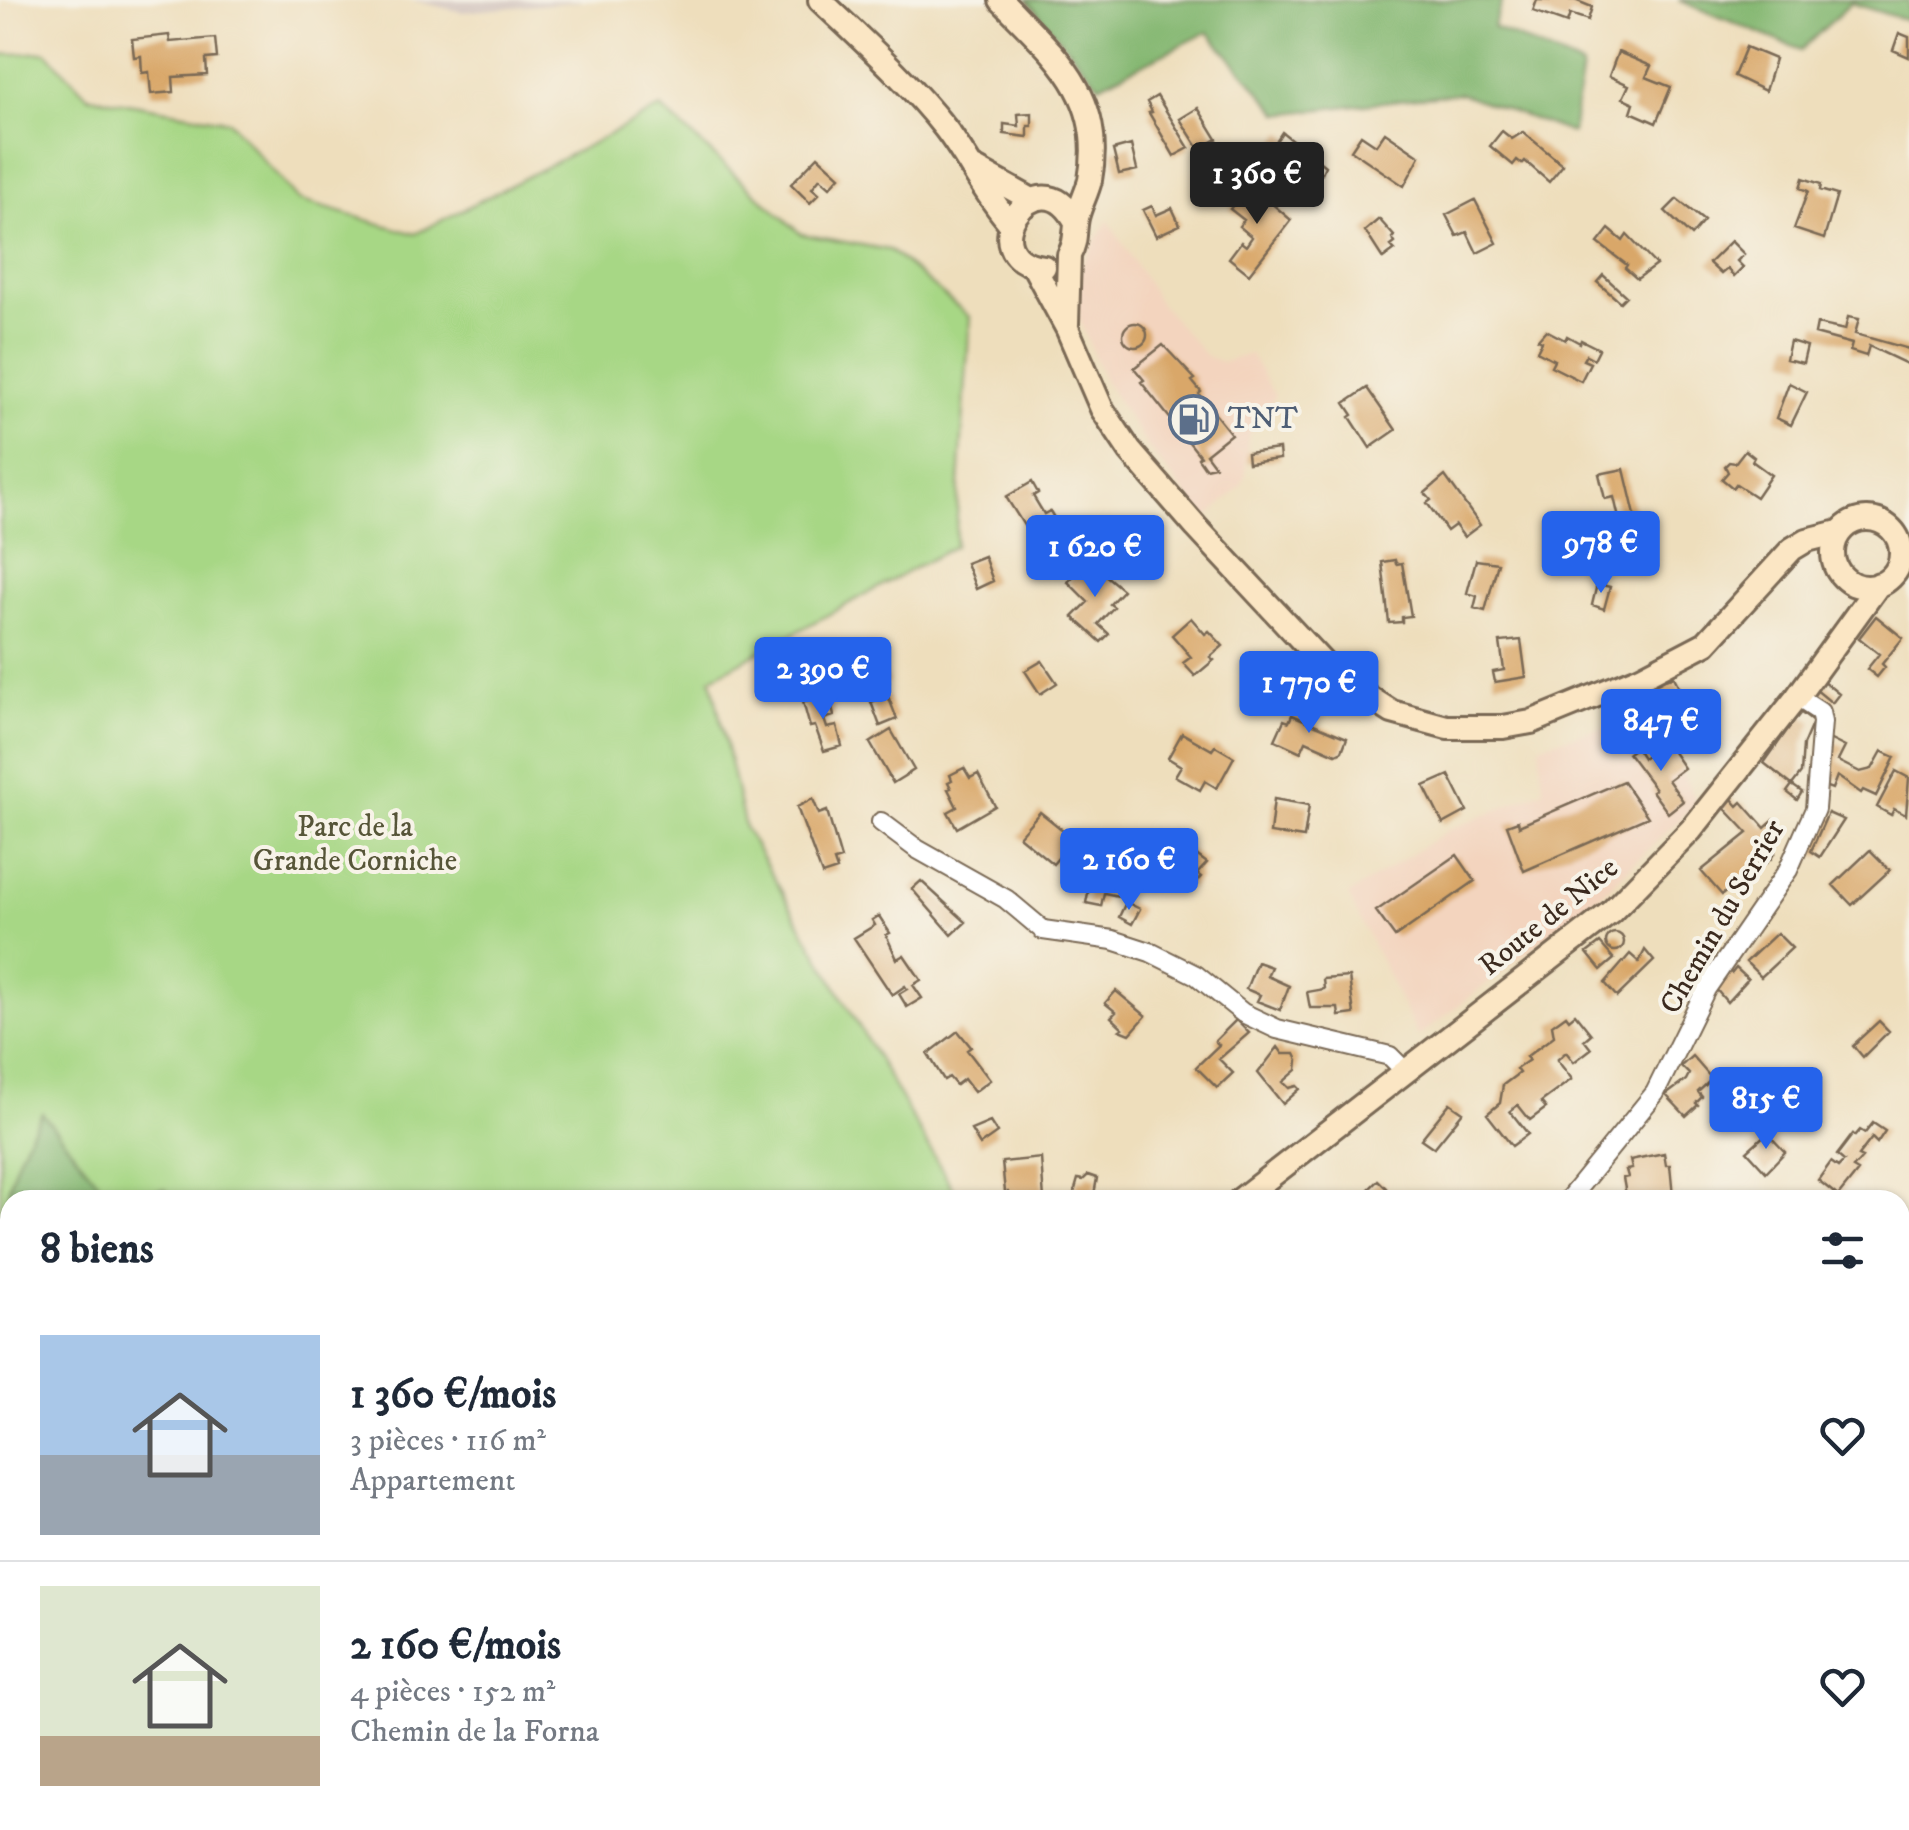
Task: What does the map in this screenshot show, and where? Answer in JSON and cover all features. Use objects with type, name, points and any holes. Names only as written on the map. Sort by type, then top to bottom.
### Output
[{"type":"main road","points":[[820,0],[924,102],[1010,223]]},
{"type":"main road","points":[[1001,0],[1051,49],[1086,102],[1089,184],[1076,222]]},
{"type":"main road","points":[[1090,153],[1080,174],[1042,200],[1022,206],[1010,223],[1009,234],[1016,254],[1034,266],[1102,409],[1130,452],[1334,675],[1392,712],[1420,722],[1474,729],[1531,722],[1641,677],[1706,643],[1729,622],[1777,563],[1807,540],[1840,532]]},
{"type":"main road","points":[[972,167],[1071,212],[1078,234],[1070,255],[1066,328]]},
{"type":"main road","points":[[1034,266],[1053,266],[1070,255]]},
{"type":"main road","points":[[1845,630],[1849,607],[1847,581],[1833,560],[1834,540],[1847,525],[1866,519],[1886,524],[1909,519]]},
{"type":"main road","points":[[1847,581],[1863,587],[1880,584],[1894,574],[1905,552],[1886,524]]},
{"type":"main road","points":[[1777,563],[1809,556],[1833,560]]},
{"type":"main road","name":"Route de Nice","points":[[1253,1190],[1611,912],[1691,830],[1797,698],[1880,584]]},
{"type":"street","name":"Chemin du Serrier","points":[[1576,1190],[1656,1094],[1706,989],[1788,870],[1815,810],[1822,722],[1820,712],[1797,698]]},
{"type":"street","points":[[880,822],[918,850],[1006,899],[1043,930],[1113,940],[1150,952],[1196,975],[1243,1014],[1277,1030],[1390,1056],[1406,1071]]},
{"type":"shaded area","points":[[411,0],[592,0],[462,12]]},
{"type":"shaded area","points":[[1108,220],[1160,304],[1207,357],[1223,362],[1250,354],[1275,396],[1248,436],[1241,486],[1206,519],[1147,446],[1104,380],[1080,321],[1076,281]]},
{"type":"shaded area","points":[[1654,713],[1697,803],[1604,892],[1418,1037],[1348,895],[1447,831],[1543,790],[1539,745]]},
{"type":"green space","points":[[1027,0],[1503,0],[1493,27],[1582,67],[1572,133],[1459,93],[1280,114],[1208,32],[1099,85]]},
{"type":"green space","points":[[1678,0],[1909,0],[1909,21],[1851,3],[1801,50]]},
{"type":"green space","name":"Parc de la Grande Corniche","points":[[46,52],[88,96],[229,121],[298,200],[415,234],[661,108],[801,234],[889,250],[970,317],[955,546],[711,678],[745,828],[953,1190],[0,1190],[0,55]]},
{"type":"green space","points":[[42,1113],[105,1190],[9,1190],[27,1140]]},
{"type":"building","points":[[1537,0],[1575,0],[1592,7],[1588,20],[1570,14],[1567,23],[1533,11]]},
{"type":"building","points":[[1899,33],[1909,37],[1909,57],[1893,50]]},
{"type":"building","points":[[169,35],[170,42],[215,38],[217,58],[206,59],[207,75],[173,77],[174,92],[151,94],[149,72],[142,73],[141,56],[134,57],[132,39]]},
{"type":"building","points":[[1746,47],[1775,59],[1765,91],[1734,76]]},
{"type":"building","points":[[1618,52],[1651,66],[1646,77],[1671,87],[1656,123],[1631,112],[1634,103],[1623,98],[1629,85],[1609,76]]},
{"type":"building","points":[[1157,96],[1189,148],[1174,156],[1149,113],[1152,112],[1147,102]]},
{"type":"building","points":[[1198,108],[1217,139],[1199,149],[1180,119]]},
{"type":"building","points":[[1032,113],[1028,137],[1004,134],[1004,124],[1019,126],[1018,114]]},
{"type":"building","points":[[1502,131],[1512,139],[1523,132],[1563,165],[1549,182],[1525,161],[1522,164],[1517,160],[1513,165],[1490,146]]},
{"type":"building","points":[[1282,132],[1325,166],[1322,173],[1294,154],[1282,166],[1270,158],[1269,152]]},
{"type":"building","points":[[1385,132],[1420,156],[1404,186],[1351,150],[1361,135],[1376,145]]},
{"type":"building","points":[[1131,145],[1137,170],[1119,174],[1113,150]]},
{"type":"building","points":[[818,156],[840,176],[830,187],[820,178],[812,188],[819,194],[810,203],[791,184]]},
{"type":"building","points":[[1803,178],[1821,184],[1820,190],[1837,195],[1824,239],[1794,229],[1808,191],[1800,188]]},
{"type":"building","points":[[1249,184],[1291,220],[1249,274],[1229,258],[1241,242],[1246,246],[1252,237],[1239,226],[1244,220],[1230,209]]},
{"type":"building","points":[[1677,199],[1704,221],[1691,236],[1665,211]]},
{"type":"building","points":[[1475,200],[1497,243],[1477,253],[1467,232],[1457,236],[1446,215]]},
{"type":"building","points":[[1152,206],[1156,215],[1172,208],[1180,225],[1156,236],[1143,210]]},
{"type":"building","points":[[1379,219],[1394,236],[1395,243],[1391,246],[1395,250],[1383,259],[1365,231]]},
{"type":"building","points":[[1609,229],[1623,241],[1627,235],[1656,265],[1637,279],[1625,268],[1627,265],[1598,243]]},
{"type":"building","points":[[1731,241],[1744,254],[1737,261],[1743,267],[1734,276],[1727,269],[1721,274],[1709,263]]},
{"type":"building","points":[[1603,275],[1626,296],[1620,302],[1597,282]]},
{"type":"building","points":[[1848,317],[1859,319],[1855,334],[1909,349],[1909,365],[1869,346],[1866,356],[1850,351],[1852,344],[1815,334],[1817,324],[1845,330]]},
{"type":"building","points":[[1135,323],[1144,326],[1144,344],[1135,347],[1126,344],[1123,335],[1126,326]]},
{"type":"building","points":[[1546,330],[1565,340],[1567,336],[1599,349],[1594,359],[1586,355],[1583,360],[1590,363],[1581,381],[1551,366],[1554,360],[1537,351],[1542,341],[1538,339]]},
{"type":"building","points":[[1790,341],[1807,346],[1803,363],[1786,359]]},
{"type":"building","points":[[1163,345],[1195,379],[1192,381],[1199,394],[1231,434],[1206,454],[1215,466],[1205,468],[1134,368]]},
{"type":"building","points":[[1789,383],[1807,392],[1791,425],[1776,418]]},
{"type":"building","points":[[1367,388],[1396,430],[1370,448],[1345,403]]},
{"type":"building","points":[[1279,449],[1280,459],[1248,463],[1247,453]]},
{"type":"building","points":[[1745,450],[1754,457],[1752,461],[1771,475],[1756,497],[1722,479],[1728,472],[1725,466],[1735,463]]},
{"type":"building","points":[[1624,469],[1639,532],[1623,536],[1614,497],[1605,499],[1599,474]]},
{"type":"building","points":[[1445,476],[1480,525],[1464,537],[1455,525],[1447,531],[1427,503],[1431,500],[1425,493]]},
{"type":"building","points":[[1032,482],[1038,493],[1033,496],[1044,514],[1050,511],[1060,528],[1035,543],[1006,497]]},
{"type":"building","points":[[984,556],[993,581],[976,589],[966,563]]},
{"type":"building","points":[[1395,560],[1396,564],[1402,563],[1411,616],[1389,623],[1382,562]]},
{"type":"building","points":[[1476,560],[1498,563],[1485,611],[1474,608],[1477,596],[1467,593]]},
{"type":"building","points":[[1084,565],[1100,579],[1104,574],[1123,590],[1098,624],[1109,634],[1101,642],[1073,617],[1088,602],[1068,582]]},
{"type":"building","points":[[1597,584],[1610,587],[1604,609],[1592,605]]},
{"type":"building","points":[[1876,616],[1903,638],[1882,664],[1885,667],[1877,677],[1867,669],[1879,654],[1859,638]]},
{"type":"building","points":[[1191,618],[1223,646],[1195,676],[1183,663],[1191,657],[1172,635]]},
{"type":"building","points":[[1521,640],[1526,677],[1495,682],[1493,672],[1504,670],[1500,642]]},
{"type":"building","points":[[867,647],[871,656],[875,654],[889,682],[870,692],[851,655]]},
{"type":"building","points":[[1042,661],[1057,683],[1040,694],[1025,671]]},
{"type":"building","points":[[1674,677],[1687,703],[1656,715],[1642,683]]},
{"type":"building","points":[[1822,680],[1839,694],[1832,703],[1815,689]]},
{"type":"building","points":[[829,695],[834,716],[824,719],[827,728],[837,726],[842,746],[824,751],[815,726],[810,727],[803,702]]},
{"type":"building","points":[[888,696],[897,719],[880,726],[871,702]]},
{"type":"building","points":[[1800,712],[1813,722],[1803,745],[1801,773],[1792,785],[1764,763]]},
{"type":"building","points":[[1292,715],[1347,738],[1342,751],[1336,754],[1306,741],[1301,752],[1275,740],[1284,720],[1289,722]]},
{"type":"building","points":[[891,730],[914,770],[893,783],[870,743]]},
{"type":"building","points":[[1182,733],[1234,757],[1217,788],[1205,781],[1200,790],[1175,776],[1181,766],[1168,758]]},
{"type":"building","points":[[1829,739],[1845,747],[1838,761],[1860,772],[1872,769],[1882,751],[1895,757],[1876,796],[1863,790],[1861,793],[1837,776],[1832,789],[1824,786]]},
{"type":"building","points":[[1666,742],[1684,768],[1668,780],[1683,801],[1668,813],[1628,753],[1636,747],[1643,758]]},
{"type":"building","points":[[964,768],[970,778],[978,774],[995,806],[957,828],[948,812],[957,807],[948,782],[952,780],[950,775]]},
{"type":"building","points":[[1896,771],[1909,778],[1906,815],[1894,809],[1891,815],[1877,807]]},
{"type":"building","points":[[1449,775],[1467,811],[1443,824],[1424,786]]},
{"type":"building","points":[[1623,781],[1648,817],[1524,871],[1507,825],[1518,821],[1519,826]]},
{"type":"building","points":[[1792,785],[1802,792],[1797,800],[1787,792]]},
{"type":"building","points":[[1725,791],[1738,806],[1742,802],[1765,828],[1774,820],[1781,827],[1770,837],[1775,852],[1771,859],[1765,864],[1762,861],[1722,895],[1701,871],[1748,833],[1717,800]]},
{"type":"building","points":[[813,799],[819,814],[827,811],[841,859],[834,861],[837,870],[822,875],[797,807]]},
{"type":"building","points":[[1274,799],[1309,805],[1304,838],[1270,833]]},
{"type":"building","points":[[1040,812],[1074,839],[1053,864],[1019,836]]},
{"type":"building","points":[[1828,813],[1844,820],[1820,857],[1811,851]]},
{"type":"building","points":[[1187,848],[1207,863],[1190,889],[1166,867]]},
{"type":"building","points":[[1870,850],[1890,870],[1852,905],[1833,885]]},
{"type":"building","points":[[1105,854],[1128,859],[1123,897],[1104,893],[1101,906],[1086,903],[1091,878],[1099,879]]},
{"type":"building","points":[[1457,855],[1475,881],[1395,937],[1376,911]]},
{"type":"building","points":[[921,881],[966,922],[952,935],[912,889]]},
{"type":"building","points":[[1126,902],[1140,909],[1132,924],[1119,917]]},
{"type":"building","points":[[879,916],[890,933],[886,935],[897,959],[904,955],[921,980],[913,985],[922,998],[907,1007],[899,994],[907,989],[905,986],[892,995],[854,938],[875,925],[872,920]]},
{"type":"building","points":[[1615,933],[1622,935],[1622,949],[1615,951],[1608,949],[1606,942],[1608,935]]},
{"type":"building","points":[[1777,933],[1792,948],[1761,977],[1746,962]]},
{"type":"building","points":[[1600,943],[1614,959],[1601,970],[1587,953]]},
{"type":"building","points":[[1645,950],[1654,961],[1617,997],[1605,983],[1630,954],[1639,962]]},
{"type":"building","points":[[1257,962],[1271,967],[1267,976],[1289,986],[1280,1010],[1257,1001],[1260,995],[1246,989]]},
{"type":"building","points":[[1736,968],[1748,979],[1727,1002],[1715,988],[1727,971],[1732,973]]},
{"type":"building","points":[[1349,977],[1354,1014],[1339,1016],[1338,1008],[1310,1008],[1307,992],[1324,989],[1323,979]]},
{"type":"building","points":[[1116,991],[1146,1016],[1130,1034],[1120,1030],[1123,1028],[1111,1017],[1116,1012],[1105,1003]]},
{"type":"building","points":[[1575,1014],[1591,1034],[1584,1040],[1591,1049],[1574,1062],[1566,1052],[1557,1060],[1572,1079],[1541,1102],[1546,1108],[1530,1120],[1518,1105],[1510,1111],[1528,1134],[1512,1146],[1487,1114],[1500,1103],[1503,1085],[1519,1073],[1516,1069],[1529,1060],[1526,1057],[1554,1036],[1552,1025]]},
{"type":"building","points":[[1236,1020],[1249,1033],[1219,1059],[1233,1073],[1217,1088],[1196,1067],[1219,1045],[1215,1041]]},
{"type":"building","points":[[1879,1021],[1889,1031],[1863,1057],[1853,1045]]},
{"type":"building","points":[[958,1031],[990,1080],[974,1092],[964,1079],[956,1085],[949,1077],[944,1080],[928,1054]]},
{"type":"building","points":[[1278,1047],[1283,1054],[1295,1054],[1298,1060],[1297,1070],[1283,1082],[1289,1088],[1300,1089],[1283,1104],[1258,1073]]},
{"type":"building","points":[[1692,1056],[1712,1079],[1698,1092],[1702,1097],[1698,1105],[1686,1116],[1666,1095],[1686,1080],[1689,1074],[1681,1066]]},
{"type":"building","points":[[1450,1103],[1463,1112],[1434,1148],[1421,1139]]},
{"type":"building","points":[[990,1122],[997,1133],[980,1145],[971,1130]]},
{"type":"building","points":[[1873,1123],[1885,1131],[1877,1143],[1872,1138],[1858,1156],[1862,1158],[1853,1168],[1858,1171],[1843,1190],[1830,1190],[1818,1180],[1831,1162],[1838,1167],[1844,1161],[1837,1155],[1853,1134],[1860,1130],[1865,1133]]},
{"type":"building","points":[[1767,1133],[1785,1152],[1766,1172],[1747,1151]]},
{"type":"building","points":[[1664,1153],[1666,1165],[1670,1165],[1672,1190],[1625,1190],[1623,1178],[1628,1177],[1626,1170],[1632,1169],[1630,1160]]},
{"type":"building","points":[[1041,1158],[1043,1190],[1005,1190],[1002,1162]]},
{"type":"building","points":[[1088,1175],[1097,1178],[1095,1190],[1075,1190],[1078,1179]]},
{"type":"building","points":[[1378,1180],[1386,1188],[1384,1190],[1368,1190]]},
{"type":"place","name":"TNT","points":[[1193,419]]}]
